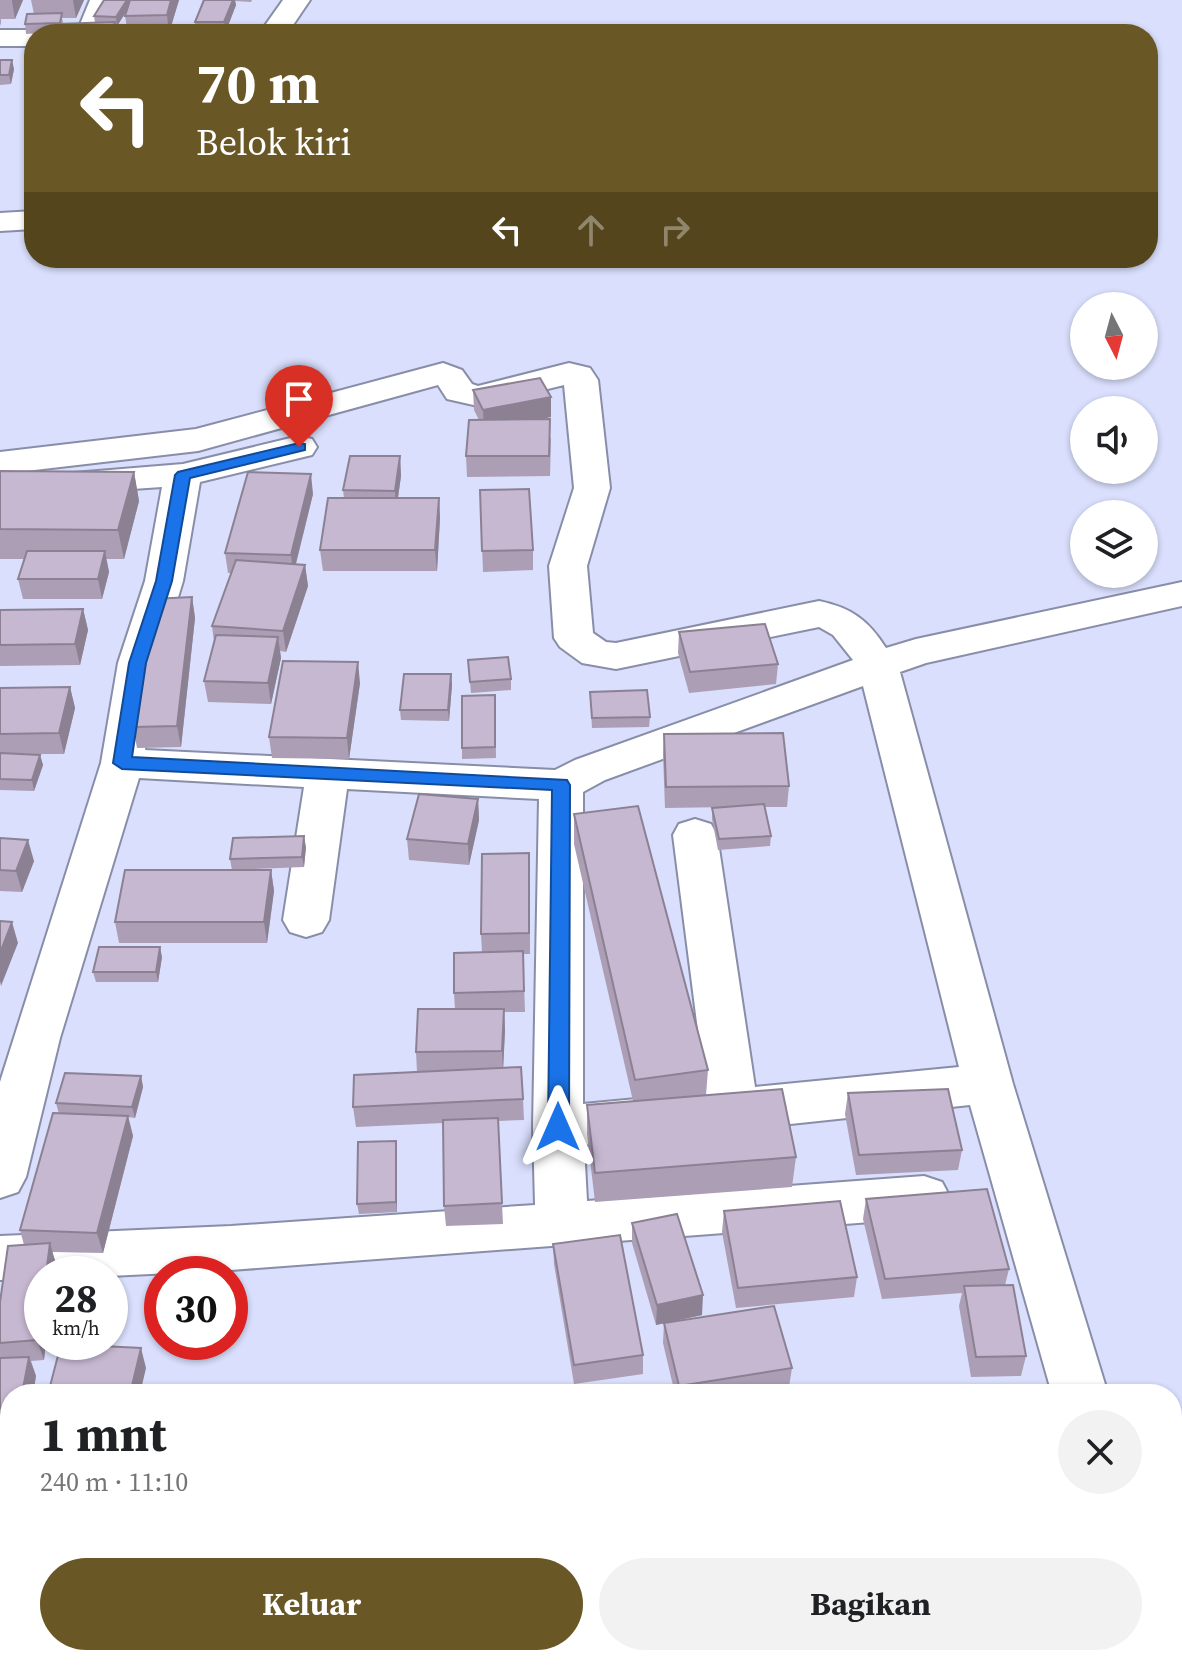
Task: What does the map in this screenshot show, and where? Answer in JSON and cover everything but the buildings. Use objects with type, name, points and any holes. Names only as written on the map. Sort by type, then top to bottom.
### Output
[{"type":"street","points":[[94,24],[103,0]]},
{"type":"street","points":[[277,24],[285,3]]},
{"type":"street","points":[[0,38],[24,38]]},
{"type":"street","points":[[0,222],[24,221]]},
{"type":"street","points":[[0,463],[198,440],[443,373],[450,377],[459,392],[478,396],[569,373],[578,375],[592,488],[568,566],[574,638],[596,654],[616,656],[819,614],[832,615],[850,625],[878,667],[988,1084],[1077,1384]]},
{"type":"street","points":[[0,488],[183,475],[299,447]]},
{"type":"street","points":[[0,1177],[18,1035],[122,763],[138,663],[164,581],[183,475]]},
{"type":"street","points":[[122,763],[561,785],[590,770],[916,652],[1182,594]]},
{"type":"street","points":[[306,920],[328,773]]},
{"type":"street","points":[[561,785],[558,1127],[562,1223]]},
{"type":"street","points":[[695,835],[733,1110]]},
{"type":"street","points":[[558,1127],[988,1084]]},
{"type":"street","points":[[0,1258],[379,1240],[562,1223],[1018,1191]]},
{"type":"route","points":[[299,447],[183,475],[164,581],[138,663],[122,763],[561,785],[558,1127]]}]
